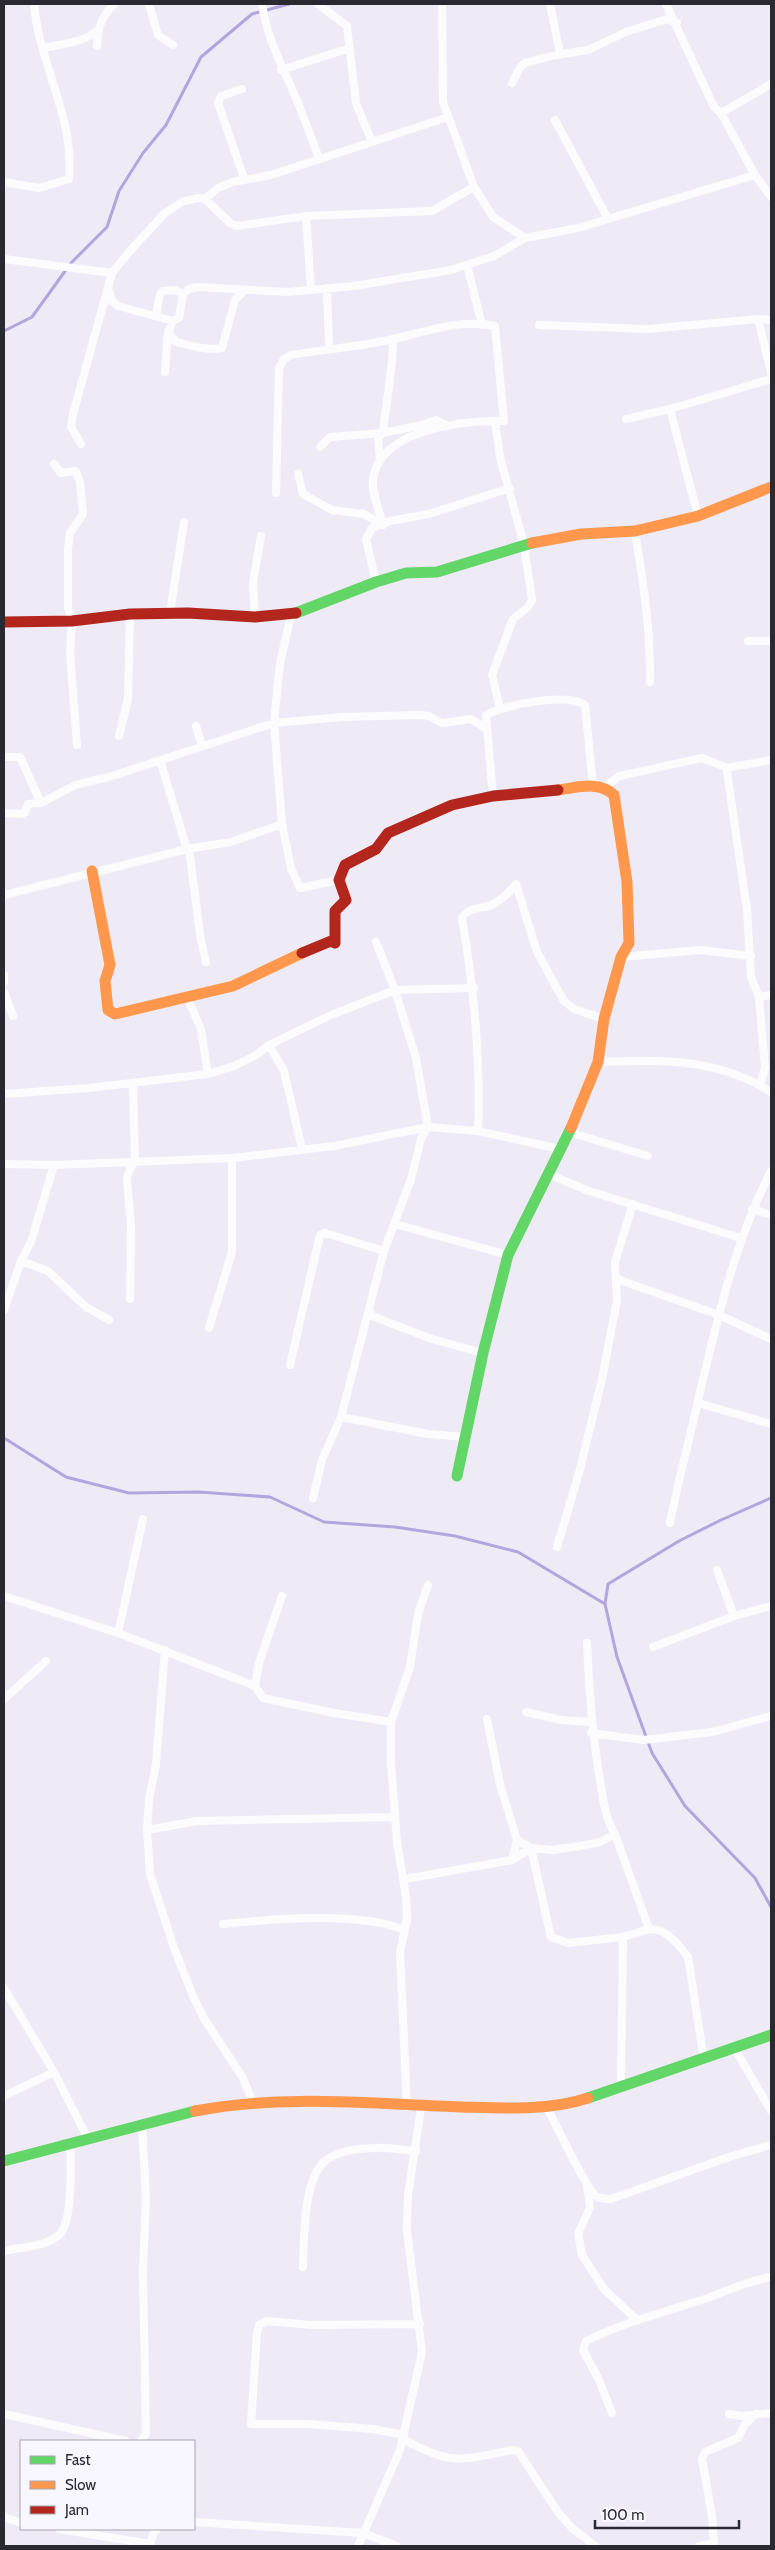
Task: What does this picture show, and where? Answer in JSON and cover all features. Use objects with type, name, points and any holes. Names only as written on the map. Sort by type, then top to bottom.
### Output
[{"type":"street","points":[[4,182],[40,188],[69,179],[69,140],[43,48],[34,4]]},
{"type":"street","points":[[98,46],[98,30],[103,15],[114,4]]},
{"type":"street","points":[[149,4],[158,35],[173,45]]},
{"type":"street","points":[[262,4],[265,24],[281,70],[295,96],[319,159]]},
{"type":"street","points":[[318,4],[346,26],[356,102],[372,142]]},
{"type":"street","points":[[442,4],[443,102],[448,117],[474,187],[493,217],[525,238]]},
{"type":"street","points":[[550,4],[560,54]]},
{"type":"street","points":[[666,4],[677,23],[714,107],[721,113],[755,175],[771,197]]},
{"type":"street","points":[[512,84],[521,66],[560,54],[588,50],[626,32],[667,19],[677,23]]},
{"type":"street","points":[[43,48],[77,42],[90,37],[98,30]]},
{"type":"street","points":[[281,70],[350,48]]},
{"type":"street","points":[[721,113],[771,84]]},
{"type":"street","points":[[242,89],[221,96],[218,103],[244,178]]},
{"type":"street","points":[[205,199],[218,188],[244,178],[271,175],[429,125],[448,117]]},
{"type":"street","points":[[555,120],[608,219]]},
{"type":"street","points":[[165,372],[168,332],[173,321],[179,318],[183,294],[188,289],[197,287],[244,291],[311,290],[364,285],[467,265],[494,256],[525,238],[578,228],[755,175]]},
{"type":"street","points":[[81,444],[71,427],[73,414],[109,291],[112,273],[165,213],[182,202],[197,198],[205,199],[230,223],[236,226],[306,216],[432,211],[474,187]]},
{"type":"street","points":[[306,216],[311,290]]},
{"type":"street","points":[[4,259],[112,273]]},
{"type":"street","points":[[467,265],[482,325]]},
{"type":"street","points":[[327,288],[329,349]]},
{"type":"street","points":[[156,316],[162,291],[175,290],[183,294]]},
{"type":"street","points":[[109,291],[112,301],[118,306],[173,321]]},
{"type":"street","points":[[168,332],[176,342],[185,342],[201,349],[222,348],[235,300],[244,291]]},
{"type":"street","points":[[540,325],[648,328],[758,319],[771,320]]},
{"type":"street","points":[[758,319],[771,372]]},
{"type":"street","points":[[276,493],[279,368],[284,359],[291,355],[393,340],[440,327],[493,325],[496,328],[504,421],[436,426],[390,448],[380,460],[373,481],[383,525]]},
{"type":"street","points":[[380,460],[378,438],[383,432],[387,394],[393,367],[393,340]]},
{"type":"street","points":[[626,419],[670,409],[771,379]]},
{"type":"street","points":[[670,409],[698,516]]},
{"type":"street","points":[[320,447],[330,437],[422,426],[436,420],[446,425]]},
{"type":"street","points":[[495,421],[506,484],[510,488],[524,545],[532,600],[528,607],[513,619],[492,674],[500,708]]},
{"type":"street","points":[[54,464],[61,473],[76,471],[80,482],[83,514],[70,533],[68,549],[68,608],[72,621],[70,653],[77,745]]},
{"type":"street","points":[[298,474],[303,494],[332,510],[364,514],[383,525]]},
{"type":"street","points":[[4,622],[72,621],[130,614],[170,613],[255,617],[291,615],[376,582],[406,573],[437,572],[524,545],[581,534],[634,531],[698,516],[771,487]]},
{"type":"street","points":[[376,582],[366,539],[372,528],[390,521],[429,514],[510,488]]},
{"type":"street","points":[[170,613],[184,522]]},
{"type":"street","points":[[634,531],[648,621],[650,682]]},
{"type":"street","points":[[255,617],[253,584],[261,536]]},
{"type":"street","points":[[119,736],[128,699],[130,614]]},
{"type":"street","points":[[291,615],[280,664],[274,723],[282,824],[291,868],[300,888],[339,880]]},
{"type":"street","points":[[748,641],[771,641]]},
{"type":"street","points":[[493,796],[486,715],[500,708],[543,700],[580,701],[584,705],[599,786]]},
{"type":"street","points":[[4,813],[24,814],[28,804],[41,803],[75,785],[112,776],[274,723],[343,717],[419,715],[429,716],[442,723],[471,719],[487,729]]},
{"type":"street","points":[[196,726],[202,746]]},
{"type":"street","points":[[4,757],[20,757],[41,803]]},
{"type":"street","points":[[92,871],[110,965],[105,971],[108,1010],[116,1014],[188,998],[248,980],[311,947],[331,940],[335,943],[335,911],[346,900],[339,880],[345,865],[378,849],[385,842],[388,833],[452,806],[493,796],[599,786],[619,776],[702,758],[728,768],[771,760]]},
{"type":"street","points":[[160,760],[188,849],[201,941],[206,962]]},
{"type":"street","points":[[728,768],[747,910],[751,977],[759,997],[765,1068],[760,1085]]},
{"type":"street","points":[[457,1476],[483,1353],[508,1256],[569,1132],[598,1062],[604,1019],[622,957],[628,944],[627,882],[616,798],[612,792],[599,786]]},
{"type":"street","points":[[4,894],[188,849],[231,842],[282,824]]},
{"type":"street","points":[[478,1131],[479,1075],[474,988],[462,918],[468,911],[490,905],[507,896],[516,884],[537,952],[561,997],[574,1009],[604,1019]]},
{"type":"street","points":[[313,1498],[322,1460],[341,1417],[370,1312],[384,1251],[411,1179],[421,1139],[428,1127],[416,1058],[395,990],[376,942]]},
{"type":"street","points":[[622,957],[701,950],[751,956]]},
{"type":"street","points":[[4,975],[4,982]]},
{"type":"street","points":[[4,1094],[133,1083],[208,1074],[234,1066],[256,1055],[269,1045],[331,1015],[395,990],[474,988]]},
{"type":"street","points":[[4,992],[13,1016]]},
{"type":"street","points":[[759,997],[771,995]]},
{"type":"street","points":[[188,998],[202,1029],[208,1074]]},
{"type":"street","points":[[269,1045],[284,1071],[302,1149]]},
{"type":"street","points":[[598,1062],[640,1061],[703,1065],[732,1071],[771,1092]]},
{"type":"street","points":[[130,1299],[131,1227],[127,1178],[130,1168],[135,1162],[133,1083]]},
{"type":"street","points":[[4,1164],[54,1165],[232,1158],[334,1146],[428,1127],[478,1131],[560,1149]]},
{"type":"street","points":[[569,1132],[648,1156]]},
{"type":"street","points":[[209,1328],[232,1252],[232,1158]]},
{"type":"street","points":[[4,1310],[21,1261],[31,1242],[54,1165]]},
{"type":"street","points":[[670,1523],[678,1475],[698,1403],[718,1315],[740,1238],[771,1171]]},
{"type":"street","points":[[548,1174],[589,1191],[740,1238]]},
{"type":"street","points":[[557,1547],[579,1473],[602,1379],[616,1300],[617,1280],[615,1262],[633,1204]]},
{"type":"street","points":[[752,1209],[771,1215]]},
{"type":"street","points":[[394,1224],[508,1256]]},
{"type":"street","points":[[290,1366],[320,1235],[325,1233],[384,1251]]},
{"type":"street","points":[[21,1261],[48,1271],[86,1307],[109,1320]]},
{"type":"street","points":[[617,1280],[718,1315],[771,1339]]},
{"type":"street","points":[[370,1312],[372,1316],[432,1339],[483,1353]]},
{"type":"street","points":[[698,1403],[771,1424]]},
{"type":"street","points":[[341,1417],[419,1432],[465,1437]]},
{"type":"street","points":[[118,1633],[143,1520]]},
{"type":"street","points":[[717,1570],[734,1616]]},
{"type":"street","points":[[407,2106],[400,1952],[407,1919],[405,1879],[397,1842],[391,1763],[391,1722],[410,1667],[418,1614],[428,1585]]},
{"type":"street","points":[[4,1596],[166,1650],[255,1686],[264,1698],[391,1722]]},
{"type":"street","points":[[255,1686],[259,1663],[282,1596]]},
{"type":"street","points":[[653,1647],[734,1616],[771,1606]]},
{"type":"street","points":[[587,1643],[591,1733],[608,1824],[615,1834],[649,1929]]},
{"type":"street","points":[[166,1650],[156,1764],[149,1800],[147,1830],[150,1874],[174,1948],[205,2020],[243,2078],[253,2103]]},
{"type":"street","points":[[4,1700],[46,1661]]},
{"type":"street","points":[[526,1712],[560,1720],[591,1722]]},
{"type":"street","points":[[591,1733],[644,1740],[712,1732],[771,1716]]},
{"type":"street","points":[[487,1719],[500,1784],[517,1840],[512,1860]]},
{"type":"street","points":[[147,1830],[196,1821],[395,1817]]},
{"type":"street","points":[[517,1840],[531,1848],[552,1850],[600,1842],[615,1834]]},
{"type":"street","points":[[405,1879],[512,1860],[531,1848]]},
{"type":"street","points":[[531,1848],[551,1937],[568,1943],[623,1937],[649,1929],[664,1933],[688,1957],[704,2060]]},
{"type":"street","points":[[223,1924],[277,1918],[352,1920],[389,1924],[404,1930]]},
{"type":"street","points":[[621,2086],[623,1937]]},
{"type":"street","points":[[4,1988],[54,2072],[88,2140]]},
{"type":"street","points":[[4,2161],[221,2106],[253,2103],[407,2106],[421,2108],[546,2106],[574,2102],[704,2060],[771,2035]]},
{"type":"street","points":[[735,2049],[771,2111]]},
{"type":"street","points":[[4,2096],[54,2072]]},
{"type":"street","points":[[546,2106],[595,2196],[611,2199],[729,2157],[771,2145]]},
{"type":"street","points":[[358,2546],[400,2450],[422,2352],[420,2324],[410,2268],[407,2231],[408,2195],[421,2108]]},
{"type":"street","points":[[141,2440],[146,2434],[144,2271],[146,2197],[142,2125]]},
{"type":"street","points":[[4,2251],[48,2242],[60,2234],[65,2226],[71,2174],[70,2144]]},
{"type":"street","points":[[303,2267],[306,2212],[313,2183],[325,2161],[335,2154],[372,2148],[416,2151]]},
{"type":"street","points":[[586,2182],[590,2207],[578,2234],[582,2254],[604,2289],[636,2320]]},
{"type":"street","points":[[612,2413],[599,2380],[583,2350],[586,2342],[636,2320],[748,2282],[771,2277]]},
{"type":"street","points":[[420,2324],[312,2325],[266,2321],[259,2325],[251,2424],[308,2424],[364,2428],[403,2437],[428,2454],[443,2458],[460,2459],[511,2450],[518,2451],[558,2512],[571,2527],[595,2546]]},
{"type":"street","points":[[729,2414],[771,2413]]},
{"type":"street","points":[[4,2414],[121,2440]]},
{"type":"street","points":[[699,2546],[714,2544],[712,2516],[702,2459],[705,2452],[738,2438],[746,2424],[756,2414]]},
{"type":"street","points":[[4,2517],[20,2523]]},
{"type":"street","points":[[195,2522],[363,2533],[397,2546]]},
{"type":"street","points":[[64,2530],[142,2545],[150,2544],[154,2532],[157,2530]]},
{"type":"waterway","points":[[4,331],[32,317],[71,263],[107,227],[119,191],[143,153],[166,125],[201,57],[252,14],[289,4]]},
{"type":"waterway","points":[[4,1438],[66,1477],[129,1493],[199,1492],[270,1497],[324,1522],[395,1527],[455,1536],[518,1552],[605,1604],[617,1657],[652,1753],[685,1806],[755,1878],[771,1907]]},
{"type":"waterway","points":[[605,1604],[608,1584],[679,1541],[771,1498]]},
{"type":"traffic: fast","points":[[296,613],[376,582],[406,573],[437,572],[532,543]]},
{"type":"traffic: fast","points":[[457,1476],[483,1353],[508,1255],[571,1128]]},
{"type":"traffic: fast","points":[[588,2098],[771,2035]]},
{"type":"traffic: fast","points":[[4,2161],[195,2111]]},
{"type":"traffic: slow","points":[[532,543],[581,534],[635,531],[698,516],[771,487]]},
{"type":"traffic: slow","points":[[558,790],[594,786],[608,790],[614,795],[627,882],[629,943],[621,957],[604,1019],[598,1062],[571,1128]]},
{"type":"traffic: slow","points":[[92,871],[110,965],[105,981],[108,1010],[115,1014],[233,986],[302,953]]},
{"type":"traffic: slow","points":[[195,2111],[228,2106],[294,2101],[525,2108],[557,2105],[588,2098]]},
{"type":"traffic: jam","points":[[4,622],[72,621],[130,614],[188,613],[255,617],[296,613]]},
{"type":"traffic: jam","points":[[302,953],[331,941],[335,943],[335,911],[346,900],[339,880],[345,865],[376,849],[388,833],[452,805],[493,796],[558,790]]}]
